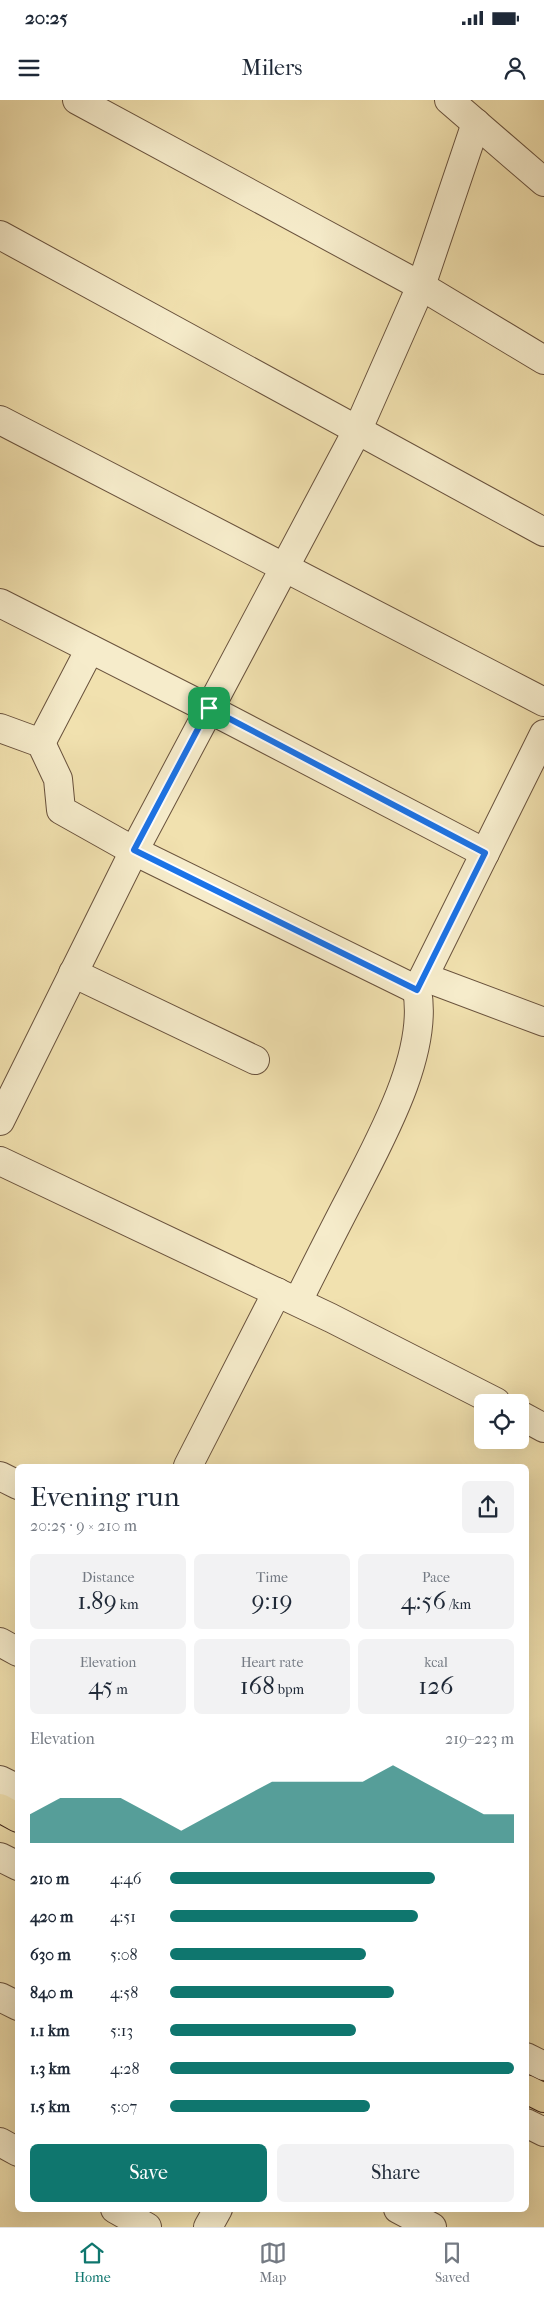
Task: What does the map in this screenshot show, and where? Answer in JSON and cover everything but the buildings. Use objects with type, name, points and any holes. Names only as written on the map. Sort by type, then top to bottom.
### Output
[{"type":"main road","points":[[0,1808],[15,1816]]},
{"type":"main road","points":[[529,2090],[544,2098]]},
{"type":"street","points":[[78,100],[421,286],[544,360]]},
{"type":"street","points":[[0,1121],[134,850],[283,566],[358,429],[421,286],[466,109],[544,182]]},
{"type":"street","points":[[0,235],[544,532]]},
{"type":"street","points":[[0,420],[544,702]]},
{"type":"street","points":[[0,603],[209,708],[485,853]]},
{"type":"street","points":[[41,743],[90,649]]},
{"type":"street","points":[[0,728],[41,743],[58,779],[61,810],[134,850],[420,984],[544,1022]]},
{"type":"street","points":[[189,1464],[391,1118],[412,1056],[420,1004],[420,984],[544,734]]},
{"type":"street","points":[[73,973],[255,1060]]},
{"type":"street","points":[[0,1161],[287,1297],[480,1394]]},
{"type":"street","points":[[529,1420],[544,1428]]},
{"type":"street","points":[[0,1476],[15,1484]]},
{"type":"street","points":[[0,1642],[15,1650]]},
{"type":"street","points":[[0,1780],[15,1788]]},
{"type":"street","points":[[0,1857],[15,1864]]},
{"type":"street","points":[[0,1997],[15,2004]]},
{"type":"street","points":[[529,2058],[544,2066]]},
{"type":"street","points":[[529,2124],[544,2132]]},
{"type":"street","points":[[0,2142],[15,2150]]},
{"type":"street","points":[[120,2212],[147,2227]]},
{"type":"street","points":[[208,2227],[216,2212]]},
{"type":"street","points":[[404,2212],[432,2227]]},
{"type":"route","points":[[209,708],[485,853],[417,990],[134,850],[209,708]]}]
